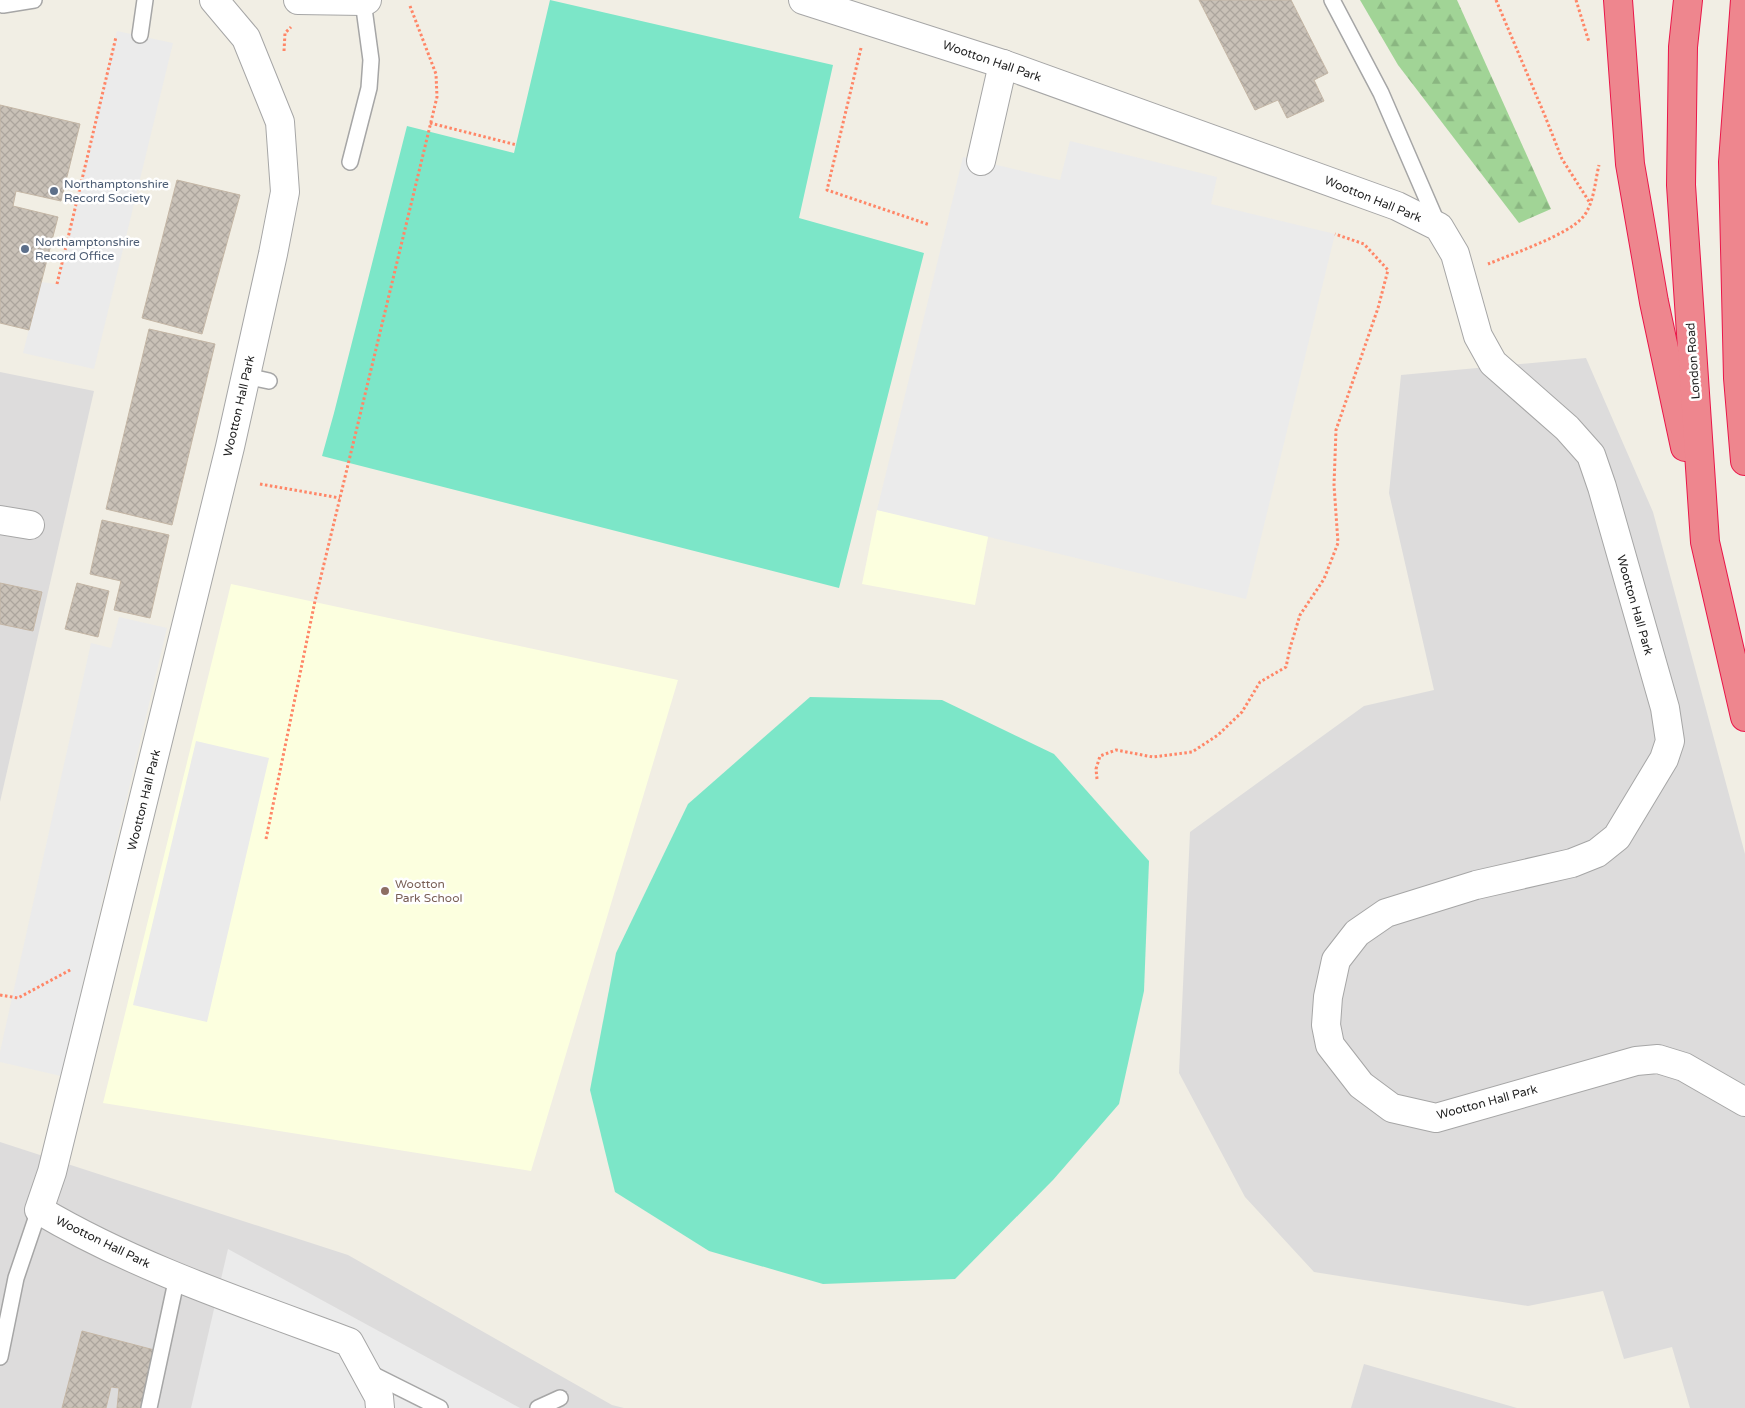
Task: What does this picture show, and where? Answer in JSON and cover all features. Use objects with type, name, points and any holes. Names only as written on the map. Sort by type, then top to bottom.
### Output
[{"type":"highway","points":[[1618,0],[1630,164],[1654,302],[1705,542]]},
{"type":"highway","name":"London Road","points":[[1688,0],[1683,46],[1682,186],[1705,542],[1745,717]]},
{"type":"highway","points":[[1745,0],[1733,162],[1738,378],[1745,461]]},
{"type":"street","name":"Wootton Hall Park","points":[[214,0],[246,38],[280,122],[285,192],[273,254],[257,378],[228,456],[52,1172],[39,1210],[70,1228],[176,1277],[349,1342],[380,1398],[380,1408]]},
{"type":"street","points":[[298,0],[365,1]]},
{"type":"street","name":"Wootton Hall Park","points":[[803,0],[1003,64],[1397,206],[1439,227],[1455,254],[1478,336],[1493,364],[1567,428],[1590,455],[1604,496],[1665,708],[1670,741],[1664,759],[1617,837],[1597,853],[1572,863],[1476,885],[1386,913],[1356,933],[1336,960],[1328,997],[1326,1025],[1330,1045],[1361,1085],[1392,1108],[1436,1118],[1636,1061],[1658,1059],[1684,1067],[1745,1102]]},
{"type":"street","points":[[981,161],[1003,64]]},
{"type":"street","points":[[0,520],[30,525]]},
{"type":"lane","points":[[3,5],[34,0]]},
{"type":"lane","points":[[140,35],[145,0]]},
{"type":"lane","points":[[1332,0],[1381,93],[1439,227]]},
{"type":"lane","points":[[350,162],[369,88],[371,60],[365,1]]},
{"type":"lane","points":[[0,1357],[16,1278],[39,1210]]},
{"type":"lane","points":[[149,1408],[176,1277]]},
{"type":"lane","points":[[0,1286],[16,1278]]},
{"type":"lane","points":[[364,1370],[440,1408]]},
{"type":"lane","points":[[538,1408],[560,1398]]},
{"type":"path","points":[[1496,0],[1562,159],[1590,203]]},
{"type":"path","points":[[1576,0],[1590,44]]},
{"type":"path","points":[[266,839],[315,602],[437,97],[436,74],[410,6]]},
{"type":"path","points":[[57,284],[117,31]]},
{"type":"path","points":[[862,44],[827,190],[930,225]]},
{"type":"path","points":[[430,123],[517,145]]},
{"type":"path","points":[[1460,276],[1559,235],[1583,218],[1590,203],[1601,156]]},
{"type":"path","points":[[1097,779],[1096,769],[1100,756],[1116,750],[1153,757],[1192,752],[1218,735],[1242,712],[1260,682],[1286,667],[1300,615],[1324,579],[1338,543],[1334,485],[1336,430],[1378,308],[1388,270],[1364,244],[1335,234]]},
{"type":"path","points":[[260,484],[340,498]]},
{"type":"path","points":[[0,995],[18,998],[69,970],[106,954]]},
{"type":"shaded area","points":[[117,31],[173,43],[94,369],[23,353],[41,282],[57,284]]},
{"type":"shaded area","points":[[1070,141],[1217,177],[1211,204],[1335,234],[1246,599],[877,510],[963,157],[1060,180]]},
{"type":"shaded area","points":[[1586,358],[1653,512],[1745,854],[1745,1408],[1690,1408],[1672,1347],[1624,1359],[1603,1291],[1528,1306],[1314,1272],[1245,1197],[1179,1073],[1190,832],[1364,706],[1434,690],[1389,493],[1401,375]]},
{"type":"shaded area","points":[[0,372],[94,391],[0,802]]},
{"type":"shaded area","points":[[877,510],[989,532],[975,605],[862,584]]},
{"type":"shaded area","name":"Wootton Park School","points":[[231,584],[678,680],[531,1171],[103,1103]]},
{"type":"shaded area","points":[[119,617],[167,628],[61,1076],[0,1062],[0,1052],[91,643],[111,648]]},
{"type":"shaded area","points":[[196,741],[269,758],[207,1022],[133,1005]]},
{"type":"shaded area","points":[[0,1142],[348,1255],[612,1405],[624,1408],[0,1408]]},
{"type":"shaded area","points":[[228,1249],[520,1408],[191,1408]]},
{"type":"shaded area","points":[[1364,1364],[1517,1408],[1351,1408]]},
{"type":"green space","points":[[550,0],[833,65],[799,218],[924,253],[839,588],[322,456],[407,126],[514,153]]},
{"type":"green space","points":[[1360,0],[1457,0],[1551,209],[1519,223],[1398,65]]},
{"type":"green space","points":[[810,697],[942,700],[1054,754],[1149,861],[1144,991],[1119,1104],[1053,1180],[955,1279],[823,1284],[709,1251],[615,1192],[590,1090],[616,953],[688,804]]},
{"type":"building","points":[[1199,0],[1291,0],[1328,73],[1314,80],[1324,101],[1287,118],[1278,100],[1255,110]]},
{"type":"building","name":"Northamptonshire Record Office","points":[[0,105],[80,124],[61,201],[16,191],[13,206],[58,217],[29,330],[0,323]]},
{"type":"building","points":[[177,180],[240,195],[202,334],[142,318]]},
{"type":"building","points":[[149,329],[215,344],[172,525],[106,509]]},
{"type":"building","points":[[102,520],[169,535],[150,618],[114,610],[121,581],[90,574]]},
{"type":"building","points":[[0,583],[42,592],[33,631],[0,624]]},
{"type":"building","points":[[77,583],[109,591],[98,637],[65,629]]},
{"type":"building","points":[[82,1331],[162,1352],[149,1408],[117,1408],[119,1388],[111,1387],[106,1408],[62,1408]]},
{"type":"place","name":"Northamptonshire Record Society","points":[[54,191]]},
{"type":"place","name":"Northamptonshire Record Office","points":[[25,249]]},
{"type":"place","name":"Wootton Park School","points":[[385,891]]}]
